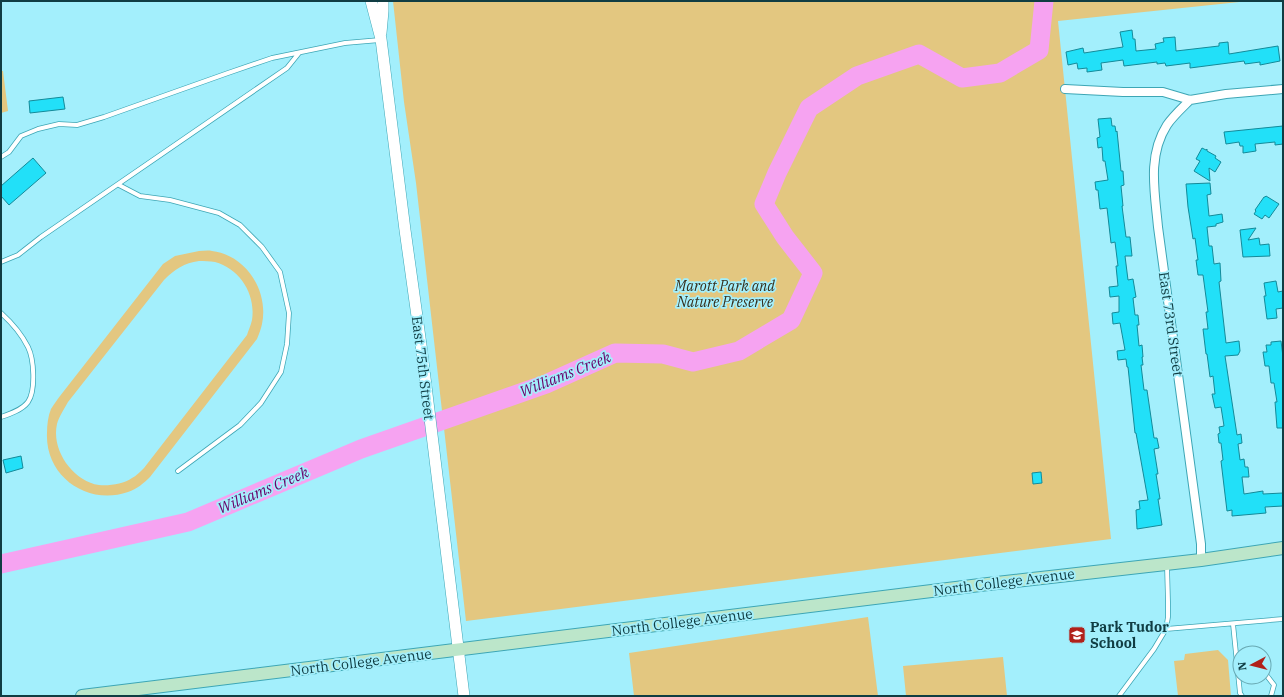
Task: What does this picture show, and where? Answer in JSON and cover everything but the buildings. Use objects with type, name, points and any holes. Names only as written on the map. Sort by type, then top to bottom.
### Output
[{"type":"main road","name":"North College Avenue","points":[[82,696],[980,584],[1201,560],[1283,548]]},
{"type":"street","name":"East 75th Street","points":[[371,1],[381,40],[421,345],[464,696]]},
{"type":"street","name":"East 75th Street","points":[[381,40],[384,11],[383,1]]},
{"type":"street","points":[[1065,89],[1123,92],[1163,92],[1190,100],[1226,94],[1283,89]]},
{"type":"street","name":"East 73rd Street","points":[[1190,100],[1166,126],[1160,138],[1156,152],[1154,188],[1201,544],[1201,560]]},
{"type":"lane","points":[[1,158],[9,152],[21,136],[38,129],[59,124],[77,125],[104,117],[272,58],[345,43],[381,40]]},
{"type":"lane","points":[[1,262],[18,255],[287,68],[299,53]]},
{"type":"lane","points":[[119,185],[140,196],[193,205],[219,214],[240,225],[262,247],[280,272],[289,313],[287,344],[281,372],[261,403],[240,425],[178,471]]},
{"type":"lane","points":[[1,313],[17,328],[29,348],[33,367],[33,387],[28,402],[14,412],[1,417]]},
{"type":"lane","points":[[1119,696],[1154,649],[1166,629],[1168,602],[1166,564]]},
{"type":"lane","points":[[1166,629],[1283,619]]},
{"type":"lane","points":[[1233,624],[1236,645]]},
{"type":"lane","points":[[1271,696],[1274,685],[1272,682]]},
{"type":"lane","points":[[1240,685],[1240,693],[1242,696]]},
{"type":"green space","name":"Marott Park and Nature Preserve","points":[[393,1],[1249,1],[1058,21],[1111,539],[466,621],[416,183],[404,102]]},
{"type":"green space","points":[[1,71],[3,71],[8,111],[1,113]]},
{"type":"green space","points":[[199,251],[210,251],[224,254],[235,259],[245,267],[258,287],[262,299],[262,324],[257,339],[150,477],[137,488],[128,492],[113,495],[98,495],[84,491],[71,484],[61,474],[53,462],[48,448],[47,433],[51,409],[163,264],[175,256]],"holes":[[[201,261],[215,262],[232,270],[239,277],[249,292],[253,310],[252,320],[247,335],[140,472],[129,480],[116,484],[99,485],[89,482],[73,471],[61,454],[57,444],[56,434],[60,416],[68,402],[164,280],[180,267],[189,263]]]},
{"type":"green space","points":[[868,617],[878,696],[634,696],[629,653]]},
{"type":"green space","points":[[1218,650],[1228,660],[1231,696],[1178,696],[1174,661],[1184,660],[1185,654]]},
{"type":"green space","points":[[1003,657],[1007,696],[906,696],[903,666]]},
{"type":"waterway","name":"Williams Creek","points":[[1,564],[188,522],[361,449],[546,384],[615,353],[663,354],[693,362],[739,351],[791,320],[813,273],[785,237],[764,204],[777,173],[809,108],[857,76],[919,54],[962,78],[1000,73],[1039,50],[1044,1]]},
{"type":"place","name":"Park Tudor School","points":[[1077,635]]}]
